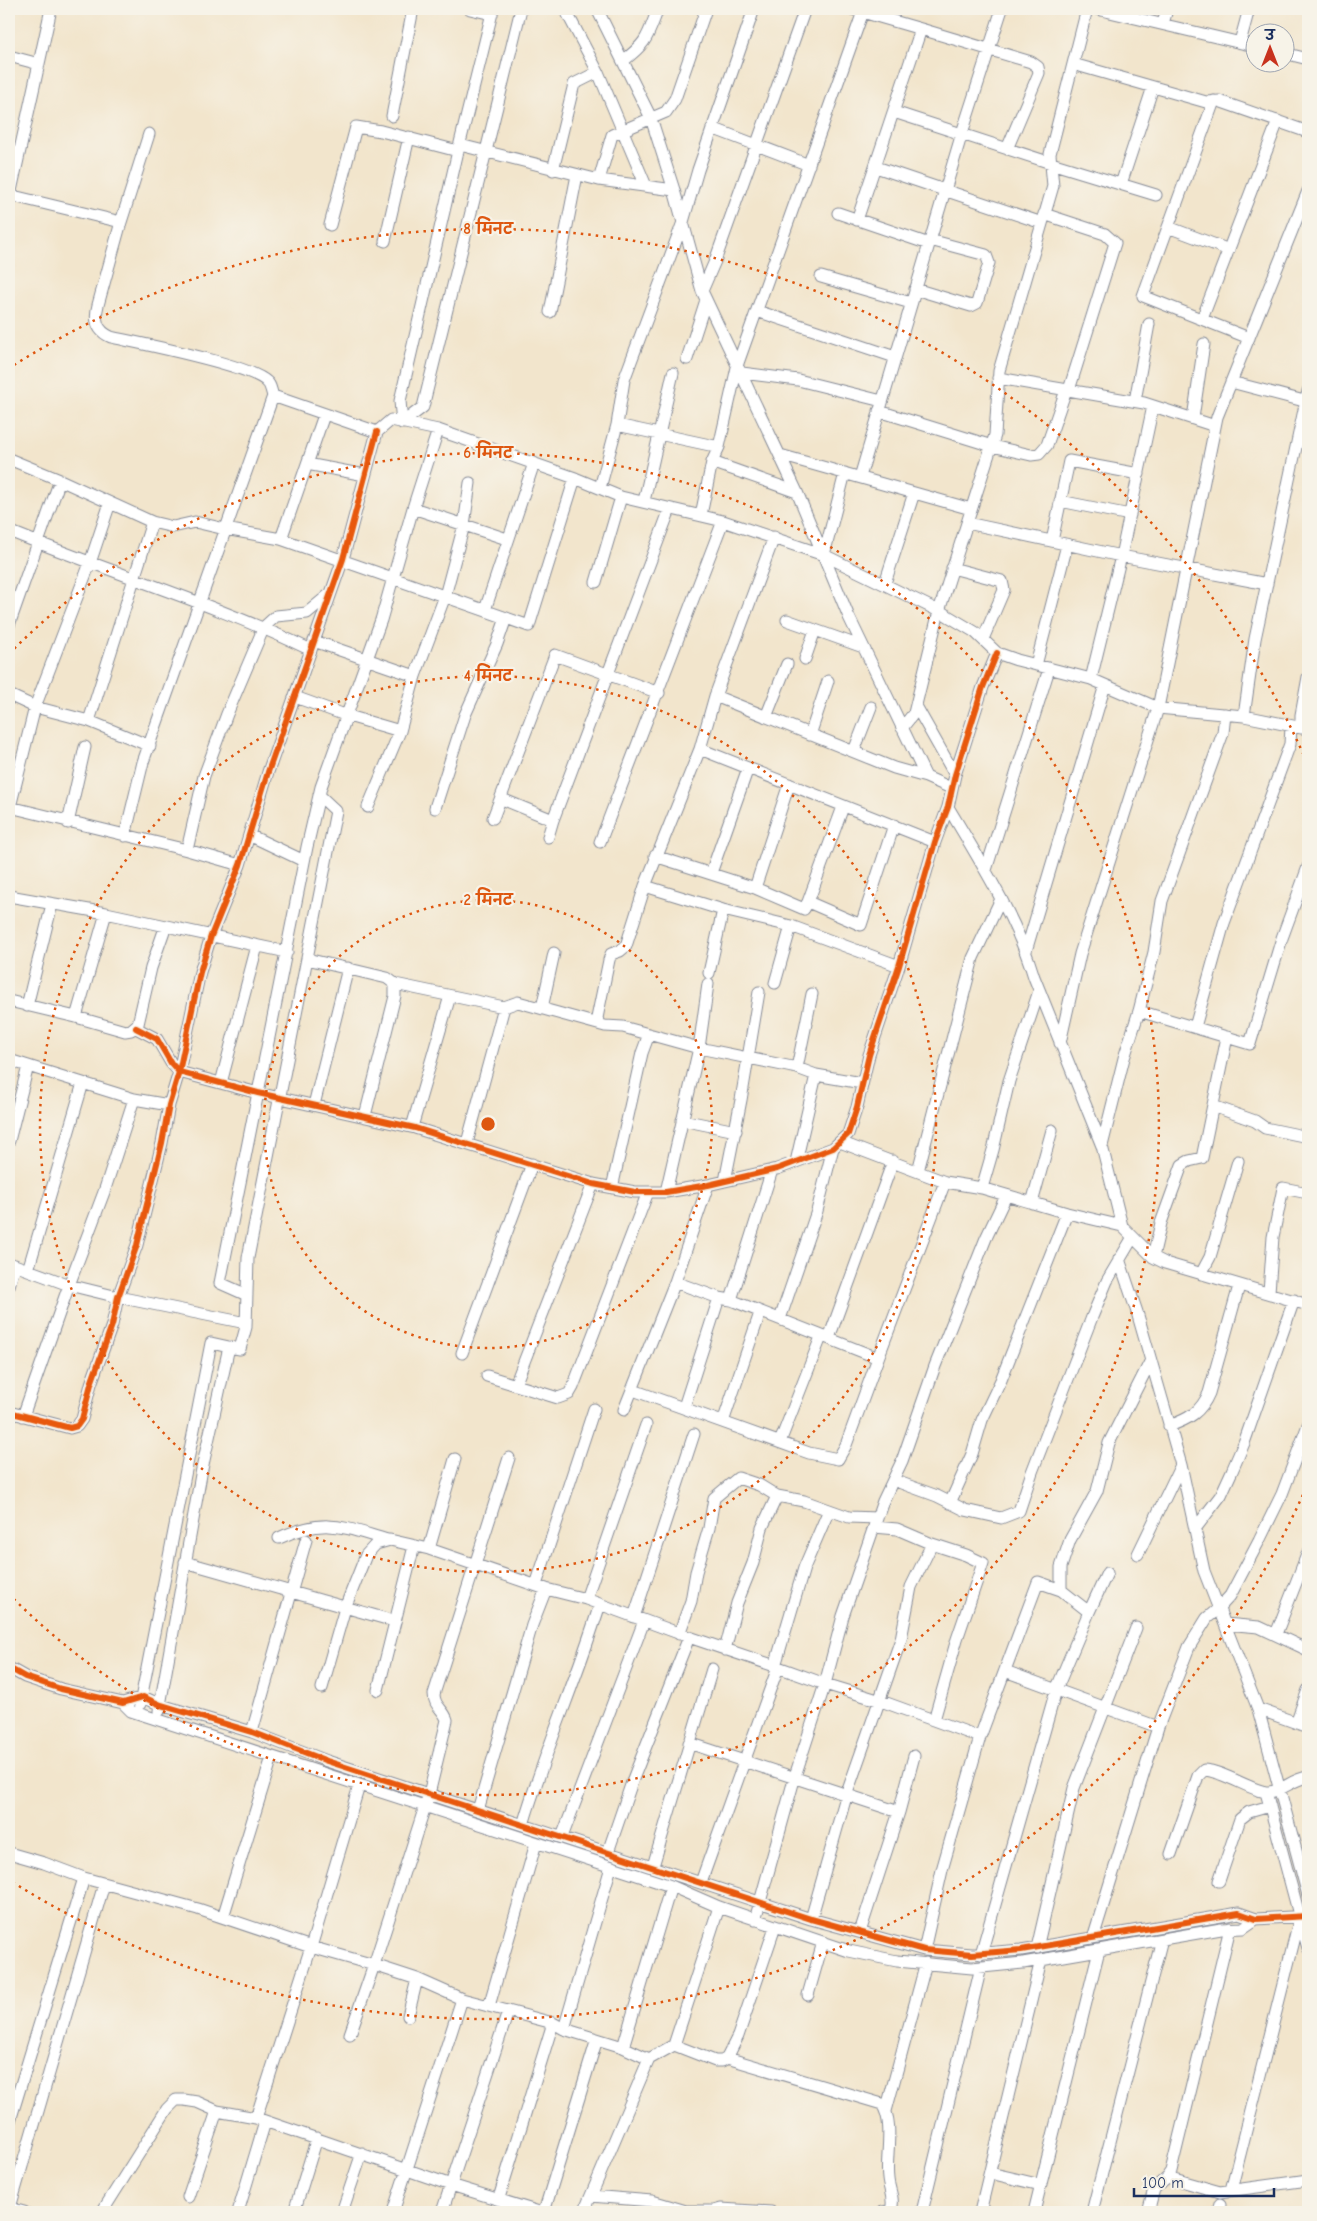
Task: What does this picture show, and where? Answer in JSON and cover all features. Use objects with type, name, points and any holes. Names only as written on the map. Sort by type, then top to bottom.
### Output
[{"type":"street","points":[[51,9],[39,64],[13,159],[9,197],[121,222]]},
{"type":"street","points":[[392,116],[413,9]]},
{"type":"street","points":[[402,423],[400,401],[493,12],[470,9]]},
{"type":"street","points":[[402,423],[422,407],[521,9]]},
{"type":"street","points":[[565,9],[598,72],[646,186]]},
{"type":"street","points":[[597,9],[651,118],[704,296],[740,368],[797,492],[848,617],[926,777]]},
{"type":"street","points":[[623,61],[642,46],[658,9]]},
{"type":"street","points":[[600,180],[612,135],[666,112],[675,100],[706,9]]},
{"type":"street","points":[[600,488],[617,425],[624,380],[683,222],[712,128],[754,9]]},
{"type":"street","points":[[687,359],[715,261],[805,9]]},
{"type":"street","points":[[860,477],[962,133],[1002,9]]},
{"type":"street","points":[[902,728],[914,712],[916,706],[939,610],[992,446],[997,420],[998,371],[1052,186],[1050,154],[1087,9]]},
{"type":"street","points":[[1097,9],[1244,43]]},
{"type":"street","points":[[1163,24],[1167,9]]},
{"type":"street","points":[[1240,42],[1249,9]]},
{"type":"street","points":[[701,515],[712,462],[757,311],[809,165],[859,10],[1031,62],[1038,67],[1039,73],[1007,149]]},
{"type":"street","points":[[857,220],[921,29]]},
{"type":"street","points":[[1294,55],[1308,58]]},
{"type":"street","points":[[9,56],[39,64]]},
{"type":"street","points":[[1073,64],[1206,102],[1219,101],[1308,132]]},
{"type":"street","points":[[553,170],[574,84],[598,72]]},
{"type":"street","points":[[1121,184],[1154,87]]},
{"type":"street","points":[[1214,101],[1143,296],[1249,338]]},
{"type":"street","points":[[894,112],[1051,164],[1156,195]]},
{"type":"street","points":[[1202,319],[1278,121]]},
{"type":"street","points":[[330,224],[356,127],[459,148],[485,151],[553,170],[600,180],[674,190]]},
{"type":"street","points":[[712,128],[809,165]]},
{"type":"street","points":[[125,836],[143,762],[273,396],[267,382],[259,376],[232,367],[103,334],[98,326],[96,312],[121,222],[149,134]]},
{"type":"street","points":[[385,241],[409,138]]},
{"type":"street","points":[[740,368],[798,380],[880,406],[992,446],[1031,455],[1044,451],[1068,390],[1115,243],[1105,234],[1043,219],[876,167]]},
{"type":"street","points":[[550,312],[577,175]]},
{"type":"street","points":[[1060,1043],[1080,954],[1158,708],[1215,426],[1308,191]]},
{"type":"street","points":[[838,213],[929,242],[986,255],[989,263],[977,303],[971,306],[915,290]]},
{"type":"street","points":[[1168,227],[1229,250]]},
{"type":"street","points":[[821,277],[911,303]]},
{"type":"street","points":[[757,311],[895,356]]},
{"type":"street","points":[[1136,401],[1149,324]]},
{"type":"street","points":[[1193,418],[1204,344]]},
{"type":"street","points":[[644,501],[673,373]]},
{"type":"street","points":[[998,378],[1136,401],[1215,426]]},
{"type":"street","points":[[1231,382],[1307,398],[1255,639],[1244,716]]},
{"type":"street","points":[[273,396],[377,432]]},
{"type":"street","points":[[1091,680],[1121,556],[1153,406]]},
{"type":"street","points":[[281,539],[324,414]]},
{"type":"street","points":[[9,1412],[62,1427],[77,1426],[82,1419],[112,1325],[118,1297],[137,1245],[162,1143],[169,1105],[179,1072],[200,972],[211,936],[240,866],[268,772],[343,559],[377,432],[391,420],[438,430],[575,478],[621,497],[723,521],[824,555],[939,610],[976,632],[997,653],[1091,680],[1158,708],[1244,716],[1300,728]]},
{"type":"street","points":[[617,425],[718,447]]},
{"type":"street","points":[[247,1296],[220,1283],[304,861],[319,795],[345,715],[381,620],[392,577],[438,430]]},
{"type":"street","points":[[780,455],[971,509]]},
{"type":"street","points":[[9,459],[152,522],[173,528],[195,522],[224,530],[281,539],[343,559],[529,626],[575,478]]},
{"type":"street","points":[[1052,541],[1069,460],[1139,474]]},
{"type":"street","points":[[712,462],[797,492]]},
{"type":"street","points":[[485,610],[507,539],[534,463]]},
{"type":"street","points":[[307,464],[366,475]]},
{"type":"street","points":[[824,555],[845,473]]},
{"type":"street","points":[[9,625],[60,480]]},
{"type":"street","points":[[368,807],[400,731],[415,676],[444,596],[464,526],[470,483]]},
{"type":"street","points":[[885,583],[914,493]]},
{"type":"street","points":[[596,582],[621,497]]},
{"type":"street","points":[[1060,502],[1130,515]]},
{"type":"street","points":[[110,503],[90,563],[35,707],[10,808],[187,850],[240,866]]},
{"type":"street","points":[[413,508],[507,539]]},
{"type":"street","points":[[548,837],[670,509]]},
{"type":"street","points":[[600,842],[659,693],[723,521]]},
{"type":"street","points":[[89,721],[152,522]]},
{"type":"street","points":[[967,523],[1121,556],[1267,584]]},
{"type":"street","points":[[9,531],[90,563],[201,602],[312,646],[367,660],[415,676]]},
{"type":"street","points":[[599,1023],[597,1018],[611,954],[620,952],[626,946],[656,856],[700,749],[715,696],[774,537]]},
{"type":"street","points":[[1036,665],[1066,544]]},
{"type":"street","points":[[952,568],[1002,581],[1004,590],[983,639]]},
{"type":"street","points":[[187,850],[204,776],[227,714],[264,627],[276,616],[307,612],[331,592]]},
{"type":"street","points":[[435,808],[466,715],[497,644],[506,618]]},
{"type":"street","points":[[787,620],[863,647]]},
{"type":"street","points":[[805,659],[816,630]]},
{"type":"street","points":[[9,1001],[125,1031],[136,1028],[157,1039],[171,1064],[179,1072],[279,1098],[412,1127],[593,1184],[612,1188],[666,1192],[708,1186],[796,1162],[836,1145],[848,1134],[881,1017],[899,966],[935,842],[948,807],[955,775],[983,687],[997,653]]},
{"type":"street","points":[[493,818],[502,799],[556,655],[659,693]]},
{"type":"street","points":[[766,717],[787,664]]},
{"type":"street","points":[[986,870],[1049,669]]},
{"type":"street","points":[[1195,1027],[1224,923],[1290,744],[1300,728],[1308,676]]},
{"type":"street","points":[[810,735],[828,681]]},
{"type":"street","points":[[1026,951],[1105,685]]},
{"type":"street","points":[[9,695],[35,707],[89,721],[150,746]]},
{"type":"street","points":[[715,696],[894,768],[926,777],[951,788]]},
{"type":"street","points":[[294,697],[345,715],[400,731]]},
{"type":"street","points":[[916,706],[955,775]]},
{"type":"street","points":[[854,751],[871,707]]},
{"type":"street","points":[[1102,1146],[1124,1058],[1139,1011],[1154,952],[1162,901],[1223,733],[1225,714]]},
{"type":"street","points":[[68,823],[85,747]]},
{"type":"street","points":[[700,749],[935,842]]},
{"type":"street","points":[[711,873],[748,768]]},
{"type":"street","points":[[755,888],[789,784]]},
{"type":"street","points":[[137,1713],[143,1697],[211,1343],[240,1349],[246,1323],[248,1258],[336,811],[319,795]]},
{"type":"street","points":[[502,799],[553,820]]},
{"type":"street","points":[[656,856],[755,888],[804,908],[808,902],[843,807]]},
{"type":"street","points":[[948,807],[986,870],[1026,951],[1039,991],[1102,1146],[1122,1226],[1153,1257],[1239,1286],[1269,1292],[1308,1305]]},
{"type":"street","points":[[808,902],[861,925],[894,826]]},
{"type":"street","points":[[249,835],[304,861]]},
{"type":"street","points":[[1139,1011],[1250,1044],[1282,938],[1308,867]]},
{"type":"street","points":[[645,886],[723,910],[791,926],[899,966]]},
{"type":"street","points":[[9,896],[106,913],[166,928],[287,952]]},
{"type":"street","points":[[918,1171],[973,958],[1000,901]]},
{"type":"street","points":[[27,1006],[52,904]]},
{"type":"street","points":[[666,1192],[698,1048],[709,978],[723,910]]},
{"type":"street","points":[[76,1017],[106,913]]},
{"type":"street","points":[[776,983],[791,926]]},
{"type":"street","points":[[136,1028],[140,1019],[151,968],[166,928]]},
{"type":"street","points":[[221,1082],[257,946]]},
{"type":"street","points":[[542,1008],[554,954]]},
{"type":"street","points":[[307,959],[387,978],[394,984],[504,1007],[518,1002],[650,1034],[698,1048],[797,1068],[816,1075],[862,1083]]},
{"type":"street","points":[[314,1105],[348,968]]},
{"type":"street","points":[[366,1116],[395,996],[394,984]]},
{"type":"street","points":[[982,1188],[1009,1081],[1039,991]]},
{"type":"street","points":[[725,1181],[736,1131],[758,992]]},
{"type":"street","points":[[797,1068],[812,994]]},
{"type":"street","points":[[412,1127],[450,996]]},
{"type":"street","points":[[467,1144],[504,1007]]},
{"type":"street","points":[[612,1188],[642,1053],[650,1034]]},
{"type":"street","points":[[1153,1257],[1161,1223],[1182,1165],[1202,1158],[1227,1037]]},
{"type":"street","points":[[9,1060],[134,1099],[169,1105]]},
{"type":"street","points":[[9,1141],[28,1066]]},
{"type":"street","points":[[796,1162],[816,1075]]},
{"type":"street","points":[[28,1270],[83,1083]]},
{"type":"street","points":[[23,1416],[104,1192],[134,1099]]},
{"type":"street","points":[[1213,1106],[1237,1114],[1265,1128],[1308,1137]]},
{"type":"street","points":[[682,1120],[736,1131]]},
{"type":"street","points":[[1032,1203],[1052,1130]]},
{"type":"street","points":[[836,1145],[893,1161],[945,1182],[982,1188],[1067,1214],[1122,1226]]},
{"type":"street","points":[[780,1319],[817,1212],[836,1145]]},
{"type":"street","points":[[780,1442],[825,1338],[893,1161]]},
{"type":"street","points":[[1201,1274],[1210,1257],[1238,1161]]},
{"type":"street","points":[[462,1353],[532,1164]]},
{"type":"street","points":[[731,1300],[772,1170]]},
{"type":"street","points":[[633,1390],[809,1453],[838,1459],[846,1444],[945,1182]]},
{"type":"street","points":[[516,1386],[593,1184]]},
{"type":"street","points":[[624,1410],[675,1282],[708,1186]]},
{"type":"street","points":[[1269,1292],[1274,1237],[1283,1188],[1308,1193]]},
{"type":"street","points":[[487,1376],[558,1398],[568,1394],[573,1387],[648,1192]]},
{"type":"street","points":[[755,1920],[795,1776],[825,1684],[842,1616],[966,1288],[986,1238],[1006,1196]]},
{"type":"street","points":[[950,1503],[972,1454],[982,1420],[1001,1380],[1067,1214]]},
{"type":"street","points":[[893,1480],[965,1510],[1001,1518],[1020,1511],[1032,1472],[1092,1317],[1119,1259],[1133,1237]]},
{"type":"street","points":[[1119,1259],[1137,1312],[1181,1465],[1204,1571],[1258,1709],[1308,1895]]},
{"type":"street","points":[[9,1286],[12,1264],[69,1285],[246,1323]]},
{"type":"street","points":[[675,1282],[719,1298],[731,1300],[878,1358]]},
{"type":"street","points":[[1169,1426],[1184,1421],[1196,1413],[1204,1404],[1209,1393],[1239,1286]]},
{"type":"street","points":[[684,1407],[719,1298]]},
{"type":"street","points":[[1195,1529],[1221,1495],[1232,1472],[1244,1444],[1294,1300]]},
{"type":"street","points":[[723,1422],[760,1313]]},
{"type":"street","points":[[156,1719],[161,1705],[202,1468],[229,1347]]},
{"type":"street","points":[[1061,1590],[1061,1567],[1070,1540],[1097,1491],[1109,1442],[1150,1362]]},
{"type":"street","points":[[478,1810],[594,1409]]},
{"type":"street","points":[[586,1599],[646,1424]]},
{"type":"street","points":[[1093,1938],[1158,1727],[1189,1647],[1207,1618],[1230,1596],[1282,1494],[1308,1425]]},
{"type":"street","points":[[562,1837],[639,1619],[694,1434]]},
{"type":"street","points":[[350,2034],[428,1794],[447,1720],[446,1715],[438,1709],[434,1702],[434,1694],[510,1458]]},
{"type":"street","points":[[428,1548],[455,1459]]},
{"type":"street","points":[[1138,1554],[1181,1465]]},
{"type":"street","points":[[608,1852],[684,1636],[696,1572],[710,1528],[714,1498],[738,1478],[759,1484],[777,1496],[804,1501],[849,1517],[876,1522],[932,1544],[966,1554],[982,1563],[957,1639],[934,1720]]},
{"type":"street","points":[[726,1650],[737,1603],[753,1563],[762,1528],[777,1496]]},
{"type":"street","points":[[701,1882],[776,1668],[804,1568],[829,1510]]},
{"type":"street","points":[[279,1538],[292,1532],[329,1524],[353,1528],[390,1540],[428,1548],[541,1587],[586,1599],[684,1636],[776,1668],[881,1701],[980,1737]]},
{"type":"street","points":[[252,1732],[306,1540]]},
{"type":"street","points":[[322,1688],[345,1608],[366,1555],[376,1544],[390,1540]]},
{"type":"street","points":[[811,1918],[847,1793],[881,1701],[901,1639],[911,1587],[932,1544]]},
{"type":"street","points":[[378,1690],[414,1546]]},
{"type":"street","points":[[1276,1634],[1308,1552]]},
{"type":"street","points":[[185,1562],[291,1594],[394,1621]]},
{"type":"street","points":[[981,1954],[1056,1690],[1107,1572]]},
{"type":"street","points":[[924,1950],[942,1870],[988,1711],[1038,1582],[1061,1590],[1089,1612]]},
{"type":"street","points":[[522,1825],[580,1666],[600,1604]]},
{"type":"street","points":[[1225,1624],[1259,1627],[1308,1650]]},
{"type":"street","points":[[1037,1948],[1074,1788],[1136,1628]]},
{"type":"street","points":[[9,1668],[25,1678],[61,1689],[123,1703],[143,1697],[161,1705],[252,1732],[327,1761],[522,1825],[811,1918],[924,1950],[981,1954],[1037,1948],[1239,1913],[1256,1919],[1304,1916]]},
{"type":"street","points":[[653,1866],[712,1669]]},
{"type":"street","points":[[1005,1671],[1158,1727]]},
{"type":"street","points":[[1296,1722],[1308,1690]]},
{"type":"street","points":[[123,1703],[131,1711],[671,1886],[719,1907],[775,1927],[850,1951],[897,1961],[981,1967],[1041,1960],[1230,1928],[1243,1928],[1256,1919]]},
{"type":"street","points":[[1258,1709],[1308,1727]]},
{"type":"street","points":[[689,1742],[847,1793],[899,1812]]},
{"type":"street","points":[[860,1932],[899,1812],[914,1756]]},
{"type":"street","points":[[223,1916],[272,1757]]},
{"type":"street","points":[[1171,1854],[1198,1776],[1204,1770],[1214,1770],[1266,1792],[1280,1789],[1297,1779],[1308,1777]]},
{"type":"street","points":[[238,2212],[261,2120],[359,1786]]},
{"type":"street","points":[[1266,1792],[1304,1916],[1308,1948]]},
{"type":"street","points":[[1219,1881],[1240,1819],[1249,1812],[1270,1806]]},
{"type":"street","points":[[489,2006],[536,1843]]},
{"type":"street","points":[[9,1853],[104,1884],[153,1895],[223,1916],[312,1947],[417,1979],[462,1999],[558,2026],[623,2047],[649,2059]]},
{"type":"street","points":[[498,2198],[611,1867]]},
{"type":"street","points":[[9,2124],[84,1878]]},
{"type":"street","points":[[24,2212],[9,2209],[104,1884]]},
{"type":"street","points":[[623,2047],[671,1886]]},
{"type":"street","points":[[584,2212],[649,2059],[674,2045],[719,1907]]},
{"type":"street","points":[[1231,2190],[1304,1916]]},
{"type":"street","points":[[674,2045],[715,2061],[722,2061],[727,2058],[738,2036],[775,1927]]},
{"type":"street","points":[[1148,2212],[1154,2189],[1171,2171],[1230,1928]]},
{"type":"street","points":[[1092,2212],[1162,1940]]},
{"type":"street","points":[[808,1995],[823,1942]]},
{"type":"street","points":[[1034,2212],[1099,1950]]},
{"type":"street","points":[[980,2212],[1041,1960]]},
{"type":"street","points":[[891,2211],[893,2203],[887,2173],[886,2111],[926,1963]]},
{"type":"street","points":[[922,2212],[981,1967]]},
{"type":"street","points":[[408,2016],[417,1979]]},
{"type":"street","points":[[393,2212],[462,1999]]},
{"type":"street","points":[[442,2212],[508,2012]]},
{"type":"street","points":[[544,2212],[597,2039]]},
{"type":"street","points":[[727,2058],[867,2099],[882,2104],[886,2111]]},
{"type":"street","points":[[102,2212],[167,2109],[176,2100],[197,2102],[217,2110],[261,2120],[451,2185],[539,2212]]},
{"type":"street","points":[[188,2198],[217,2110]]},
{"type":"street","points":[[294,2212],[317,2138]]},
{"type":"street","points":[[342,2212],[362,2153]]},
{"type":"street","points":[[990,2173],[1041,2185]]},
{"type":"street","points":[[1167,2177],[1220,2192],[1308,2180]]},
{"type":"street","points":[[591,2196],[652,2201],[686,2211],[711,2212],[721,2209],[772,2212]]},
{"type":"cycle path","points":[[9,1412],[70,1428],[77,1426],[82,1419],[91,1384],[112,1325],[118,1297],[137,1245],[162,1143],[169,1105],[179,1072],[200,972],[211,936],[240,865],[268,772],[343,559],[377,432]]},
{"type":"cycle path","points":[[136,1028],[157,1039],[171,1063],[179,1072],[258,1093],[415,1128],[593,1184],[635,1192],[666,1192],[708,1185],[777,1169],[833,1148],[848,1134],[857,1107],[869,1055],[899,966],[935,842],[948,807],[955,775],[983,687],[997,653]]},
{"type":"cycle path","points":[[9,1668],[25,1677],[61,1689],[123,1703],[143,1697],[161,1705],[252,1732],[327,1761],[811,1919],[924,1950],[972,1954],[1021,1950],[1239,1913],[1256,1919],[1308,1916]]}]
